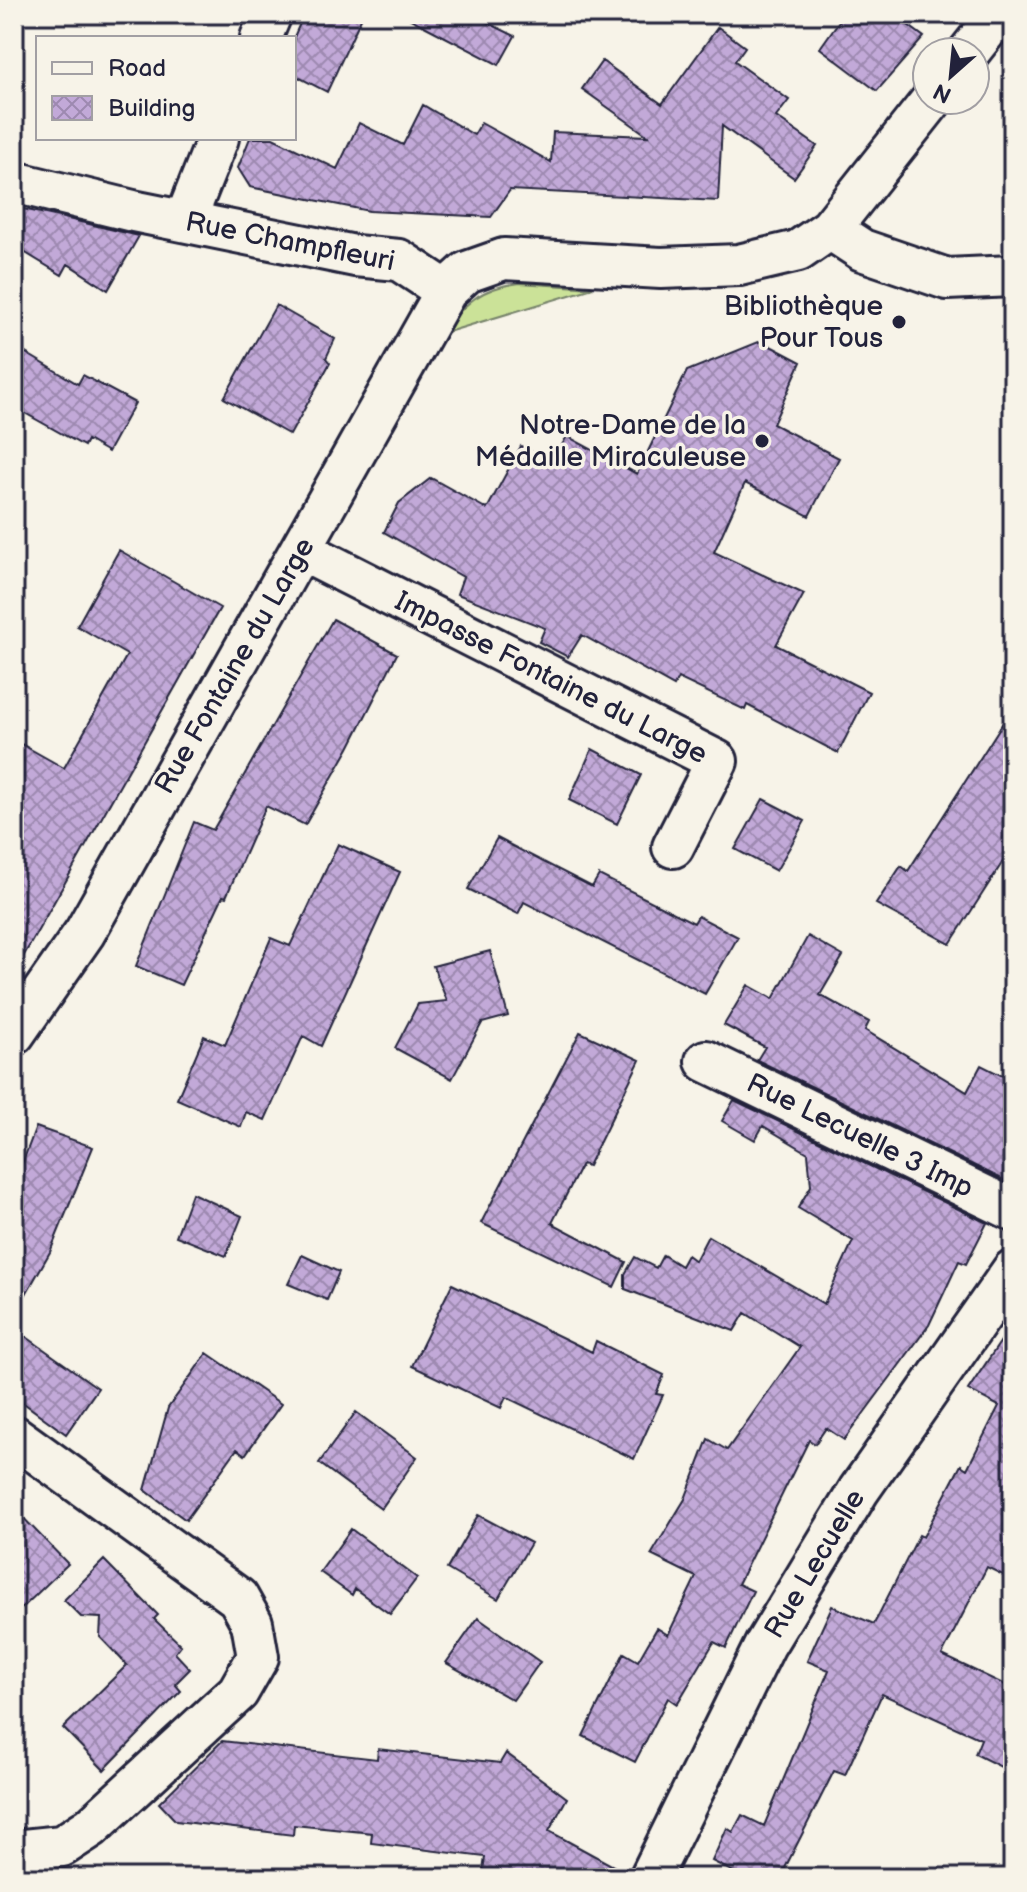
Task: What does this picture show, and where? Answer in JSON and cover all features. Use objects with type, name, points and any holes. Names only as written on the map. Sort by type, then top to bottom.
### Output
[{"type":"street","points":[[262,36],[271,14]]},
{"type":"street","points":[[982,36],[999,14]]},
{"type":"street","points":[[446,291],[467,272],[504,259],[661,268],[739,265],[798,251],[830,229],[919,116]]},
{"type":"street","points":[[185,221],[217,140]]},
{"type":"street","name":"Rue Champfleuri","points":[[14,182],[355,256],[399,260],[446,291]]},
{"type":"street","points":[[830,229],[862,250],[947,279],[1013,276]]},
{"type":"street","name":"Rue Fontaine du Large","points":[[14,1034],[85,932],[446,291]]},
{"type":"street","name":"Impasse Fontaine du Large","points":[[301,550],[717,761],[673,847]]},
{"type":"street","name":"Rue Lecuelle 3 Imp","points":[[706,1061],[1013,1210]]},
{"type":"street","name":"Rue Lecuelle","points":[[650,1878],[765,1645],[859,1490],[1013,1270]]},
{"type":"street","points":[[14,1436],[238,1598],[252,1623],[258,1657],[238,1692],[91,1827],[62,1846],[14,1851]]},
{"type":"green space","points":[[520,283],[593,288],[441,334],[458,314],[483,293]]},
{"type":"building","points":[[304,14],[363,14],[327,92],[296,76],[294,36]]},
{"type":"building","points":[[401,14],[470,14],[515,36],[499,65]]},
{"type":"building","points":[[844,14],[893,14],[923,36],[911,36],[911,52],[877,91],[820,48]]},
{"type":"building","points":[[718,27],[745,47],[735,61],[789,100],[776,117],[817,146],[794,178],[722,126],[718,201],[510,190],[491,217],[369,211],[250,187],[238,168],[249,140],[277,140],[337,169],[359,123],[403,145],[423,105],[474,135],[481,123],[551,162],[553,132],[648,136],[582,89],[602,61],[662,104]]},
{"type":"building","points":[[14,207],[139,236],[108,290],[68,264],[62,275],[14,246]]},
{"type":"building","points":[[276,305],[335,339],[326,358],[330,363],[290,435],[224,398]]},
{"type":"building","points":[[761,341],[801,362],[773,424],[839,458],[809,516],[745,483],[714,552],[804,594],[776,645],[869,692],[838,753],[747,705],[745,710],[678,678],[674,686],[582,635],[568,657],[539,642],[545,628],[457,594],[463,577],[384,532],[399,503],[431,478],[487,509],[521,446],[552,463],[567,436],[637,474],[687,371]]},
{"type":"building","points":[[14,346],[78,384],[83,375],[135,403],[108,452],[87,440],[84,446],[14,407]]},
{"type":"building","points":[[119,550],[220,608],[14,973],[14,740],[64,768],[127,655],[77,626]]},
{"type":"building","points":[[333,619],[397,654],[349,748],[305,825],[266,806],[226,897],[223,896],[181,985],[136,966],[194,822],[213,830]]},
{"type":"building","points":[[1013,707],[1013,846],[950,944],[876,904],[901,866],[908,871]]},
{"type":"building","points":[[592,749],[641,775],[617,824],[569,800]]},
{"type":"building","points":[[763,799],[805,821],[776,871],[735,849]]},
{"type":"building","points":[[497,838],[592,887],[599,875],[694,923],[698,916],[738,937],[705,994],[524,902],[518,914],[468,889]]},
{"type":"building","points":[[338,844],[400,872],[321,1046],[303,1036],[265,1120],[246,1112],[241,1127],[177,1099],[204,1036],[225,1045],[271,938],[290,946]]},
{"type":"building","points":[[808,936],[843,956],[820,995],[869,1022],[865,1030],[967,1092],[981,1065],[1013,1081],[1013,1167],[1006,1181],[757,1060],[765,1047],[724,1025],[748,985],[773,999]]},
{"type":"building","points":[[490,951],[508,1016],[482,1023],[452,1079],[395,1048],[418,1004],[447,1001],[433,966]]},
{"type":"building","points":[[580,1032],[640,1060],[588,1166],[582,1164],[552,1223],[626,1262],[614,1287],[481,1223]]},
{"type":"building","points":[[734,1100],[987,1223],[966,1264],[959,1261],[929,1325],[844,1440],[826,1428],[815,1444],[809,1440],[738,1584],[753,1591],[726,1648],[714,1642],[677,1704],[668,1698],[635,1762],[583,1736],[624,1653],[638,1661],[657,1628],[668,1635],[696,1577],[651,1555],[685,1499],[708,1439],[727,1450],[800,1347],[745,1313],[734,1331],[625,1289],[625,1274],[635,1257],[656,1268],[663,1255],[681,1266],[687,1255],[695,1261],[708,1236],[824,1304],[853,1241],[798,1208],[811,1186],[808,1153],[763,1126],[755,1140],[722,1121]]},
{"type":"building","points":[[36,1127],[93,1147],[50,1252],[14,1315],[14,1185]]},
{"type":"building","points":[[192,1193],[242,1216],[226,1256],[176,1236]]},
{"type":"building","points":[[302,1255],[339,1272],[327,1300],[288,1284]]},
{"type":"building","points":[[452,1284],[592,1352],[596,1341],[664,1375],[656,1394],[663,1395],[634,1459],[506,1397],[501,1408],[412,1366]]},
{"type":"building","points":[[1013,1323],[1013,1580],[987,1567],[942,1655],[1005,1685],[1013,1666],[1013,1773],[975,1754],[981,1739],[882,1694],[845,1775],[834,1771],[780,1878],[745,1878],[712,1861],[727,1828],[733,1832],[742,1815],[764,1826],[829,1670],[807,1661],[832,1606],[874,1624],[919,1535],[923,1537],[961,1465],[967,1469],[999,1406],[968,1390]]},
{"type":"building","points":[[14,1328],[98,1388],[66,1434],[14,1396]]},
{"type":"building","points":[[207,1353],[281,1404],[245,1455],[237,1449],[186,1520],[145,1490],[168,1408]]},
{"type":"building","points":[[356,1412],[417,1457],[381,1509],[319,1463]]},
{"type":"building","points":[[14,1508],[68,1564],[14,1616]]},
{"type":"building","points":[[478,1515],[531,1543],[498,1599],[447,1569]]},
{"type":"building","points":[[351,1529],[417,1578],[390,1614],[355,1589],[352,1595],[320,1572]]},
{"type":"building","points":[[104,1560],[158,1615],[154,1619],[181,1645],[175,1653],[190,1669],[175,1684],[181,1691],[104,1770],[63,1728],[127,1665],[100,1637],[101,1618],[81,1617],[64,1600]]},
{"type":"building","points":[[478,1618],[540,1662],[513,1700],[446,1663]]},
{"type":"building","points":[[222,1741],[377,1759],[378,1749],[500,1763],[506,1753],[567,1798],[549,1831],[628,1874],[627,1878],[482,1878],[485,1857],[371,1843],[372,1833],[294,1825],[293,1835],[176,1821],[159,1803]]},
{"type":"place","name":"Bibliothèque Pour Tous","points":[[899,322]]},
{"type":"place","name":"Notre-Dame de la Médaille Miraculeuse","points":[[762,441]]}]
